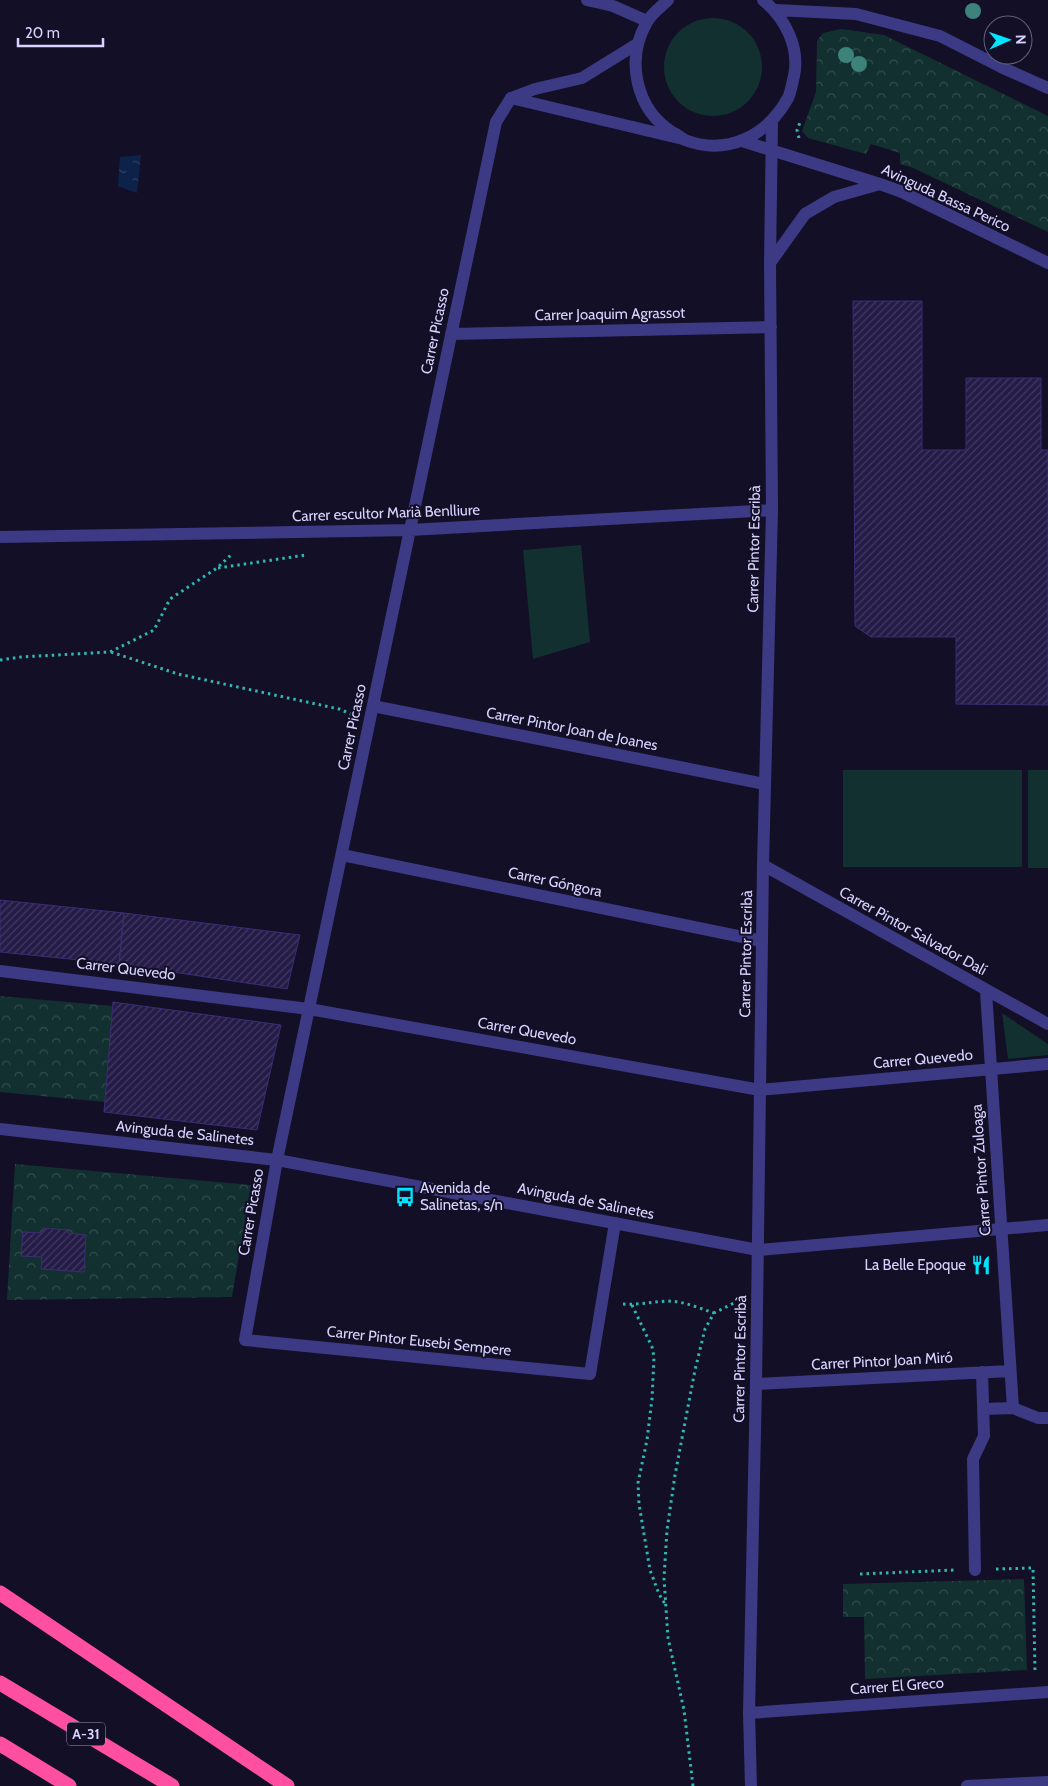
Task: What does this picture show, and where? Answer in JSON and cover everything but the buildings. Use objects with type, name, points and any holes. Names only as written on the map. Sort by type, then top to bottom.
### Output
[{"type":"highway","points":[[0,1593],[287,1786]]},
{"type":"highway","name":"A-31","points":[[0,1683],[172,1786]]},
{"type":"highway","points":[[0,1744],[69,1786]]},
{"type":"street","points":[[587,0],[613,6],[647,20]]},
{"type":"street","points":[[668,0],[647,20],[637,44],[635,73],[643,101],[660,124],[685,140]]},
{"type":"street","points":[[511,98],[713,146],[742,141],[758,133],[772,122],[789,97],[796,67],[791,37],[776,10],[762,0]]},
{"type":"street","points":[[776,10],[856,14],[940,36],[1003,68],[1048,88]]},
{"type":"street","points":[[511,98],[535,89],[582,78],[637,44]]},
{"type":"street","name":"Carrer Picasso","points":[[245,1340],[277,1160],[496,122],[511,98]]},
{"type":"street","name":"Carrer Pintor Escribà","points":[[751,1786],[749,1714],[758,1294],[763,865],[772,510],[770,263],[772,122]]},
{"type":"street","name":"Avinguda Bassa Perico","points":[[742,141],[902,192],[1048,263]]},
{"type":"street","points":[[770,263],[805,214],[834,197],[880,184]]},
{"type":"street","name":"Carrer Joaquim Agrassot","points":[[451,334],[770,327]]},
{"type":"street","name":"Carrer escultor Marià Benlliure","points":[[0,537],[410,530],[772,510]]},
{"type":"street","name":"Carrer Pintor Joan de Joanes","points":[[373,706],[765,784]]},
{"type":"street","name":"Carrer Góngora","points":[[342,855],[762,941]]},
{"type":"street","name":"Carrer Pintor Salvador Dalí","points":[[763,865],[1048,1024]]},
{"type":"street","name":"Carrer Quevedo","points":[[0,971],[309,1008],[760,1090],[1048,1064]]},
{"type":"street","name":"Carrer Pintor Zuloaga","points":[[986,991],[1013,1408]]},
{"type":"street","name":"Avinguda de Salinetes","points":[[0,1129],[277,1160],[758,1250],[1048,1225]]},
{"type":"street","points":[[602,1301],[615,1223]]},
{"type":"street","name":"Carrer Pintor Eusebi Sempere","points":[[245,1340],[590,1374],[602,1301]]},
{"type":"street","name":"Carrer Pintor Joan Miró","points":[[756,1384],[1010,1371]]},
{"type":"street","points":[[976,1570],[974,1459],[984,1436],[982,1372]]},
{"type":"street","points":[[984,1409],[1013,1408],[1038,1418],[1048,1418]]},
{"type":"street","name":"Carrer El Greco","points":[[749,1714],[1048,1692]]},
{"type":"street","points":[[967,1786],[1048,1782]]},
{"type":"path","points":[[800,142],[797,130],[803,113]]},
{"type":"path","points":[[110,652],[154,630],[170,599],[217,568],[232,554],[242,534]]},
{"type":"path","points":[[0,660],[21,656],[110,652],[178,674],[339,709],[370,720]]},
{"type":"path","points":[[693,1786],[684,1710],[668,1638],[664,1578],[667,1530],[675,1475],[695,1370],[705,1329],[714,1313],[733,1303],[758,1294]]},
{"type":"path","points":[[602,1301],[632,1305],[668,1301],[682,1303],[714,1313]]},
{"type":"path","points":[[632,1305],[652,1347],[654,1357],[652,1399],[647,1440],[638,1483],[639,1504],[650,1570],[659,1594],[666,1605]]},
{"type":"path","points":[[1033,1607],[1034,1649]]},
{"type":"green space","points":[[713,18],[732,22],[748,32],[758,48],[762,67],[758,86],[748,102],[732,112],[713,116],[694,112],[678,102],[668,86],[664,67],[668,48],[678,32],[694,22]]},
{"type":"green space","points":[[841,29],[884,35],[1048,116],[1048,232],[911,167],[900,164],[900,153],[871,144],[866,154],[808,138],[802,131],[816,92],[817,41],[823,33]]},
{"type":"green space","points":[[581,545],[590,642],[533,659],[523,550]]},
{"type":"green space","points":[[843,770],[1022,770],[1022,867],[843,867]]},
{"type":"green space","points":[[1028,770],[1048,770],[1048,868],[1028,868]]},
{"type":"green space","points":[[0,996],[113,1006],[105,1102],[0,1092]]},
{"type":"green space","points":[[1002,1013],[1048,1044],[1048,1055],[1008,1059]]},
{"type":"green space","points":[[15,1164],[251,1185],[232,1297],[7,1300]]},
{"type":"green space","points":[[1024,1579],[1027,1670],[865,1679],[864,1617],[843,1617],[843,1584]]},
{"type":"water","points":[[141,155],[137,193],[118,186],[120,157]]},
{"type":"place","name":"Avenida de Salinetas, s/n","points":[[405,1197]]},
{"type":"place","name":"La Belle Epoque","points":[[981,1265]]}]
